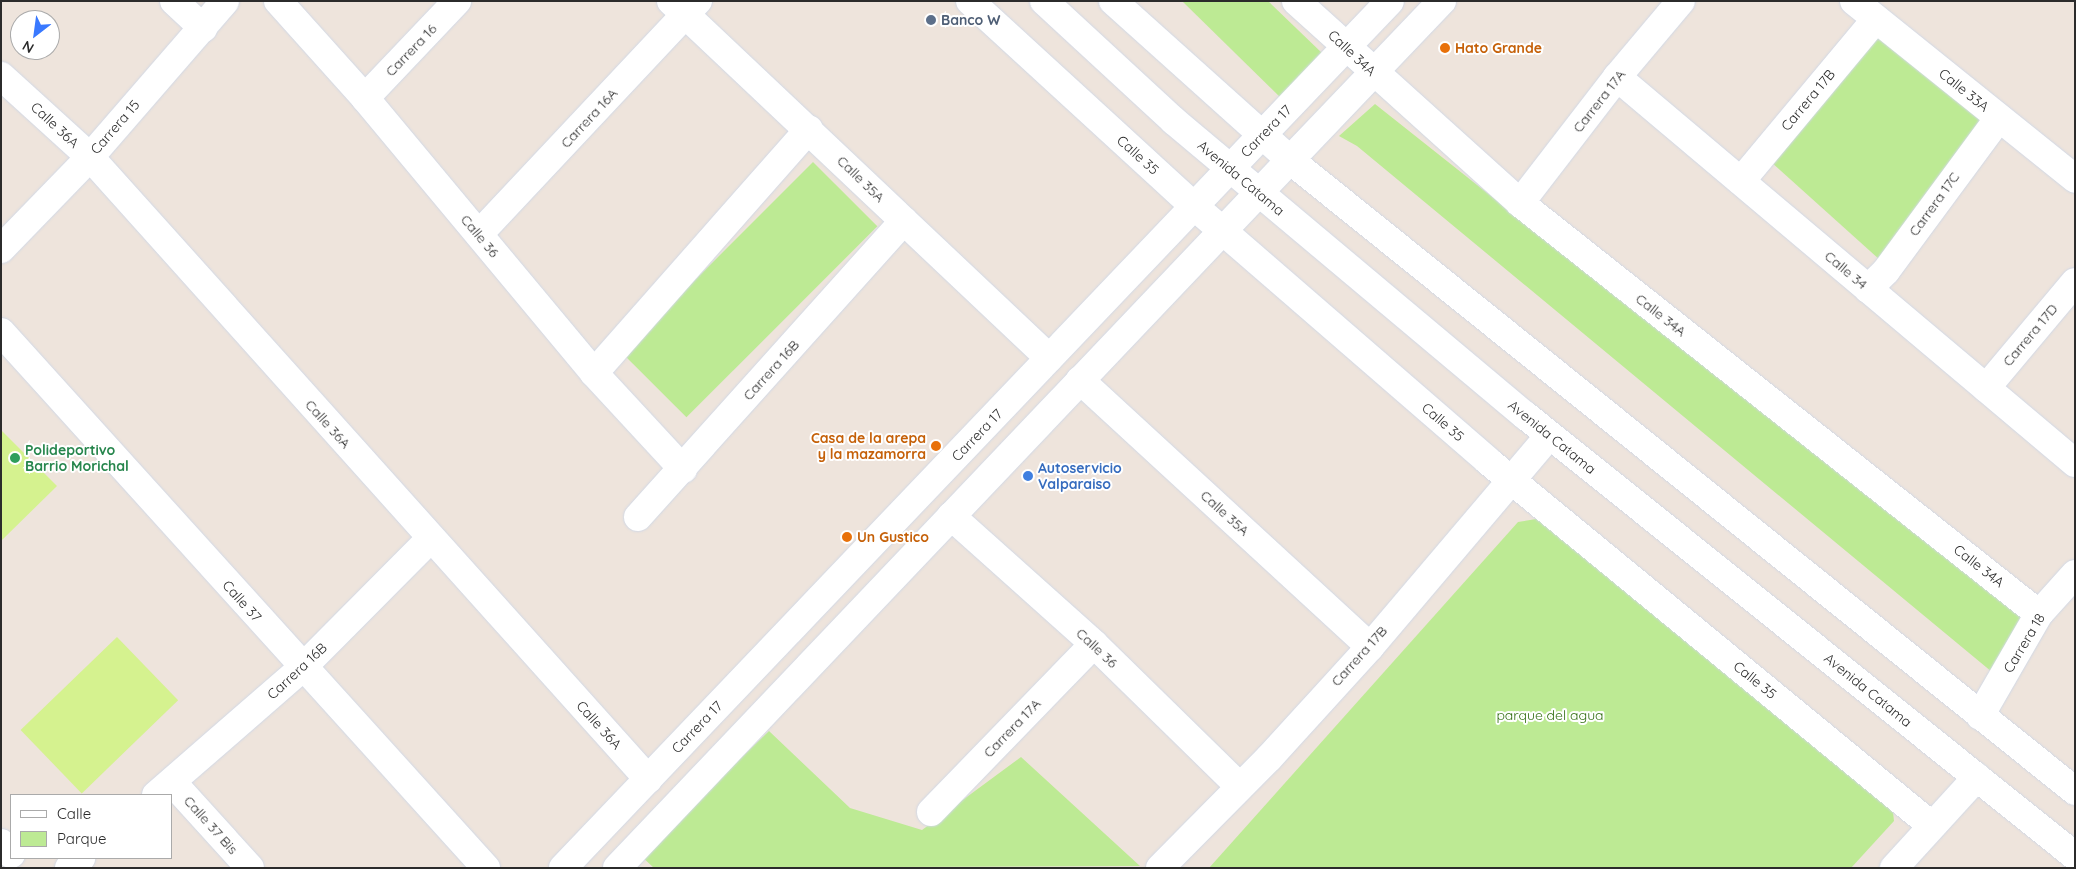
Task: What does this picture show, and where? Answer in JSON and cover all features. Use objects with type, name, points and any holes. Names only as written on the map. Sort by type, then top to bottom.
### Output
[{"type":"street","points":[[174,1],[202,28]]},
{"type":"street","name":"Carrera 15","points":[[1,249],[90,157],[225,1]]},
{"type":"street","name":"Calle 36","points":[[278,1],[365,98],[594,373],[683,469]]},
{"type":"street","name":"Carrera 16","points":[[365,98],[457,1]]},
{"type":"street","name":"Calle 35","points":[[970,1],[1221,230],[1512,481],[1931,825]]},
{"type":"street","name":"Avenida Catama","points":[[1044,1],[1230,169],[1549,436],[2075,856]]},
{"type":"street","points":[[1113,1],[1290,160],[2075,792]]},
{"type":"street","name":"Calle 34A","points":[[1296,1],[1520,203],[2039,614]]},
{"type":"street","name":"Carrera 17","points":[[563,868],[1390,1]]},
{"type":"street","points":[[628,864],[951,516],[1221,230],[1442,1]]},
{"type":"street","name":"Carrera 17A","points":[[1520,203],[1617,76],[1681,1]]},
{"type":"street","name":"Calle 33A","points":[[1854,1],[2075,179]]},
{"type":"street","name":"Calle 35A","points":[[685,6],[904,221],[1049,358]]},
{"type":"street","name":"Carrera 16A","points":[[479,234],[685,6]]},
{"type":"street","name":"Carrera 17B","points":[[1741,181],[1876,19]]},
{"type":"street","name":"Calle 36A","points":[[1,76],[90,157],[430,539],[648,779]]},
{"type":"street","name":"Calle 34","points":[[1617,76],[2075,463]]},
{"type":"street","name":"Carrera 17C","points":[[1868,289],[1886,271],[1999,118]]},
{"type":"street","points":[[594,373],[809,129]]},
{"type":"street","name":"Carrera 16B","points":[[638,518],[904,221]]},
{"type":"street","name":"Carrera 17D","points":[[1986,388],[2075,282]]},
{"type":"street","name":"Calle 37","points":[[1,332],[302,668],[486,868]]},
{"type":"street","name":"Calle 35A","points":[[1080,380],[1370,647]]},
{"type":"street","name":"Carrera 17B","points":[[1160,868],[1370,647],[1549,436]]},
{"type":"street","name":"Calle 36","points":[[951,516],[1094,644],[1239,786]]},
{"type":"street","name":"Carrera 16B","points":[[164,789],[302,668],[430,539]]},
{"type":"street","name":"Carrera 18","points":[[1980,716],[2039,614],[2075,574]]},
{"type":"street","name":"Carrera 17A","points":[[931,812],[1094,644]]},
{"type":"street","points":[[1894,868],[1931,825],[1977,777]]},
{"type":"street","name":"Calle 37 Bis","points":[[172,796],[250,868]]},
{"type":"street","points":[[1,843],[10,853]]},
{"type":"street","points":[[69,868],[80,859]]},
{"type":"green space","points":[[1182,1],[1268,1],[1323,54],[1283,100]]},
{"type":"green space","points":[[1879,35],[1988,116],[1880,260],[1771,162]]},
{"type":"green space","points":[[1375,104],[2026,620],[1992,672],[1357,146],[1339,136]]},
{"type":"green space","points":[[813,162],[877,226],[686,417],[622,353]]},
{"type":"green space","name":"Polideportivo Barrio Morichal","points":[[1,430],[57,486],[1,541]]},
{"type":"green space","name":"parque del agua","points":[[1548,517],[1891,794],[1894,821],[1851,868],[1209,868],[1518,522]]},
{"type":"green space","points":[[117,637],[178,700],[82,793],[21,730]]},
{"type":"green space","points":[[769,731],[850,808],[922,830],[1021,757],[1140,866],[654,868],[640,855]]},
{"type":"place","name":"Banco W","points":[[931,20]]},
{"type":"place","name":"Hato Grande","points":[[1445,48]]},
{"type":"place","name":"Casa de la arepa y la mazamorra","points":[[936,446]]},
{"type":"place","name":"Polideportivo Barrio Morichal","points":[[15,458]]},
{"type":"place","name":"Autoservicio Valparaiso","points":[[1028,476]]},
{"type":"place","name":"Un Gustico","points":[[847,537]]}]
